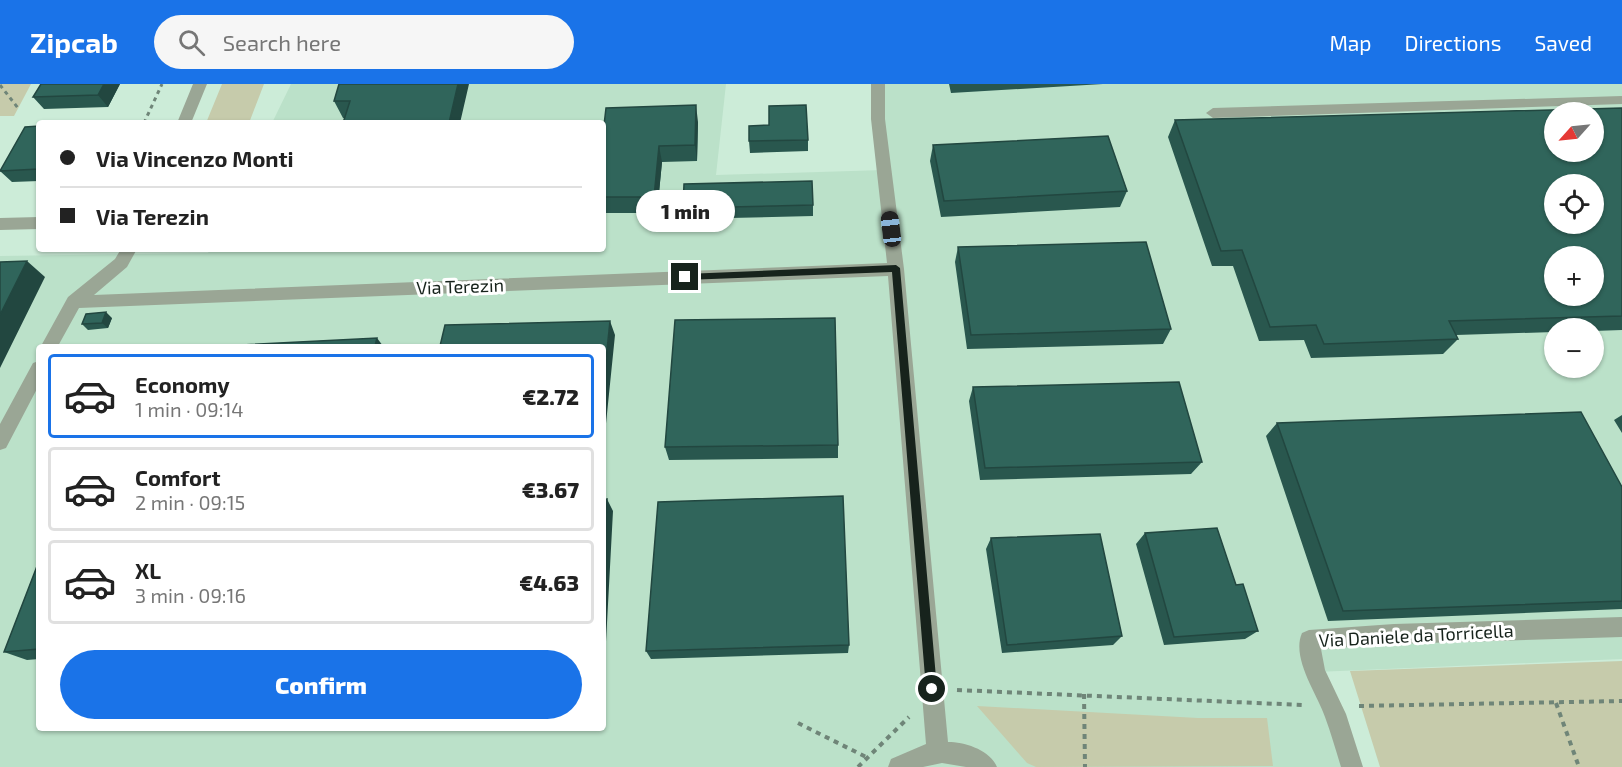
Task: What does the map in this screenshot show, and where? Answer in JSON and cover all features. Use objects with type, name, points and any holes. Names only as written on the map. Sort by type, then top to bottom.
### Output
[{"type":"street","points":[[185,120],[200,84]]},
{"type":"street","points":[[878,84],[878,119],[896,268],[938,752]]},
{"type":"street","points":[[0,224],[36,223]]},
{"type":"street","points":[[51,344],[74,302],[121,263],[127,252]]},
{"type":"street","name":"Via Terezin","points":[[74,302],[896,268]]},
{"type":"street","points":[[0,442],[36,374]]},
{"type":"street","name":"Via Daniele da Torricella","points":[[1352,767],[1332,707],[1315,672],[1310,640],[1394,634],[1622,627]]},
{"type":"street","points":[[899,767],[916,756],[938,752],[961,754],[986,767]]},
{"type":"lane","points":[[1213,113],[1622,99]]},
{"type":"path","points":[[145,120],[162,84]]},
{"type":"path","points":[[0,85],[18,108]]},
{"type":"path","points":[[858,767],[906,720],[932,689],[1084,694],[1332,707],[1622,701]]},
{"type":"path","points":[[1084,694],[1085,767]]},
{"type":"path","points":[[1556,703],[1579,767]]},
{"type":"path","points":[[798,723],[866,757]]},
{"type":"shaded area","points":[[0,84],[31,84],[14,116],[0,116]]},
{"type":"shaded area","points":[[222,84],[264,84],[250,120],[207,120]]},
{"type":"shaded area","points":[[291,84],[726,84],[716,175],[884,170],[878,84],[1622,84],[1622,659],[1316,672],[1352,767],[0,767],[0,256],[208,252],[606,252],[606,120],[273,120]]},
{"type":"shaded area","points":[[1622,661],[1622,767],[1380,767],[1350,671]]},
{"type":"shaded area","points":[[977,706],[1198,718],[1267,718],[1273,766],[1036,767],[1027,763]]},
{"type":"building","points":[[41,84],[104,84],[98,95],[33,97]]},
{"type":"building","points":[[339,84],[458,84],[450,120],[344,120],[350,101],[334,101]]},
{"type":"building","points":[[696,105],[695,145],[659,146],[654,197],[606,197],[606,108]]},
{"type":"building","points":[[806,105],[808,140],[749,141],[749,126],[769,125],[769,106]]},
{"type":"building","points":[[1604,108],[1622,108],[1622,316],[1449,321],[1458,339],[1324,344],[1316,325],[1270,327],[1242,250],[1221,251],[1175,120],[1544,110],[1544,162],[1604,162]]},
{"type":"building","points":[[36,126],[36,169],[0,171],[25,127]]},
{"type":"building","points":[[1108,136],[1127,191],[944,201],[933,145]]},
{"type":"building","points":[[812,181],[813,205],[683,208],[684,184]]},
{"type":"building","points":[[1146,242],[1171,329],[971,335],[958,247]]},
{"type":"building","points":[[27,261],[0,315],[0,262]]},
{"type":"building","points":[[106,312],[102,323],[82,324],[86,314]]},
{"type":"building","points":[[835,318],[838,445],[665,447],[675,320]]},
{"type":"building","points":[[610,321],[606,359],[606,344],[440,344],[445,325]]},
{"type":"building","points":[[377,338],[376,344],[261,344]]},
{"type":"building","points":[[1179,382],[1202,462],[985,468],[973,387]]},
{"type":"building","points":[[1581,412],[1622,487],[1622,601],[1343,611],[1277,423]]},
{"type":"building","points":[[843,496],[849,645],[646,651],[658,502]]},
{"type":"building","points":[[1217,528],[1236,585],[1243,584],[1258,631],[1174,637],[1145,533]]},
{"type":"building","points":[[1100,534],[1122,636],[1007,645],[991,538]]},
{"type":"building","points":[[36,569],[36,649],[4,652]]},
{"type":"route","points":[[685,277],[896,268],[932,689]]}]
